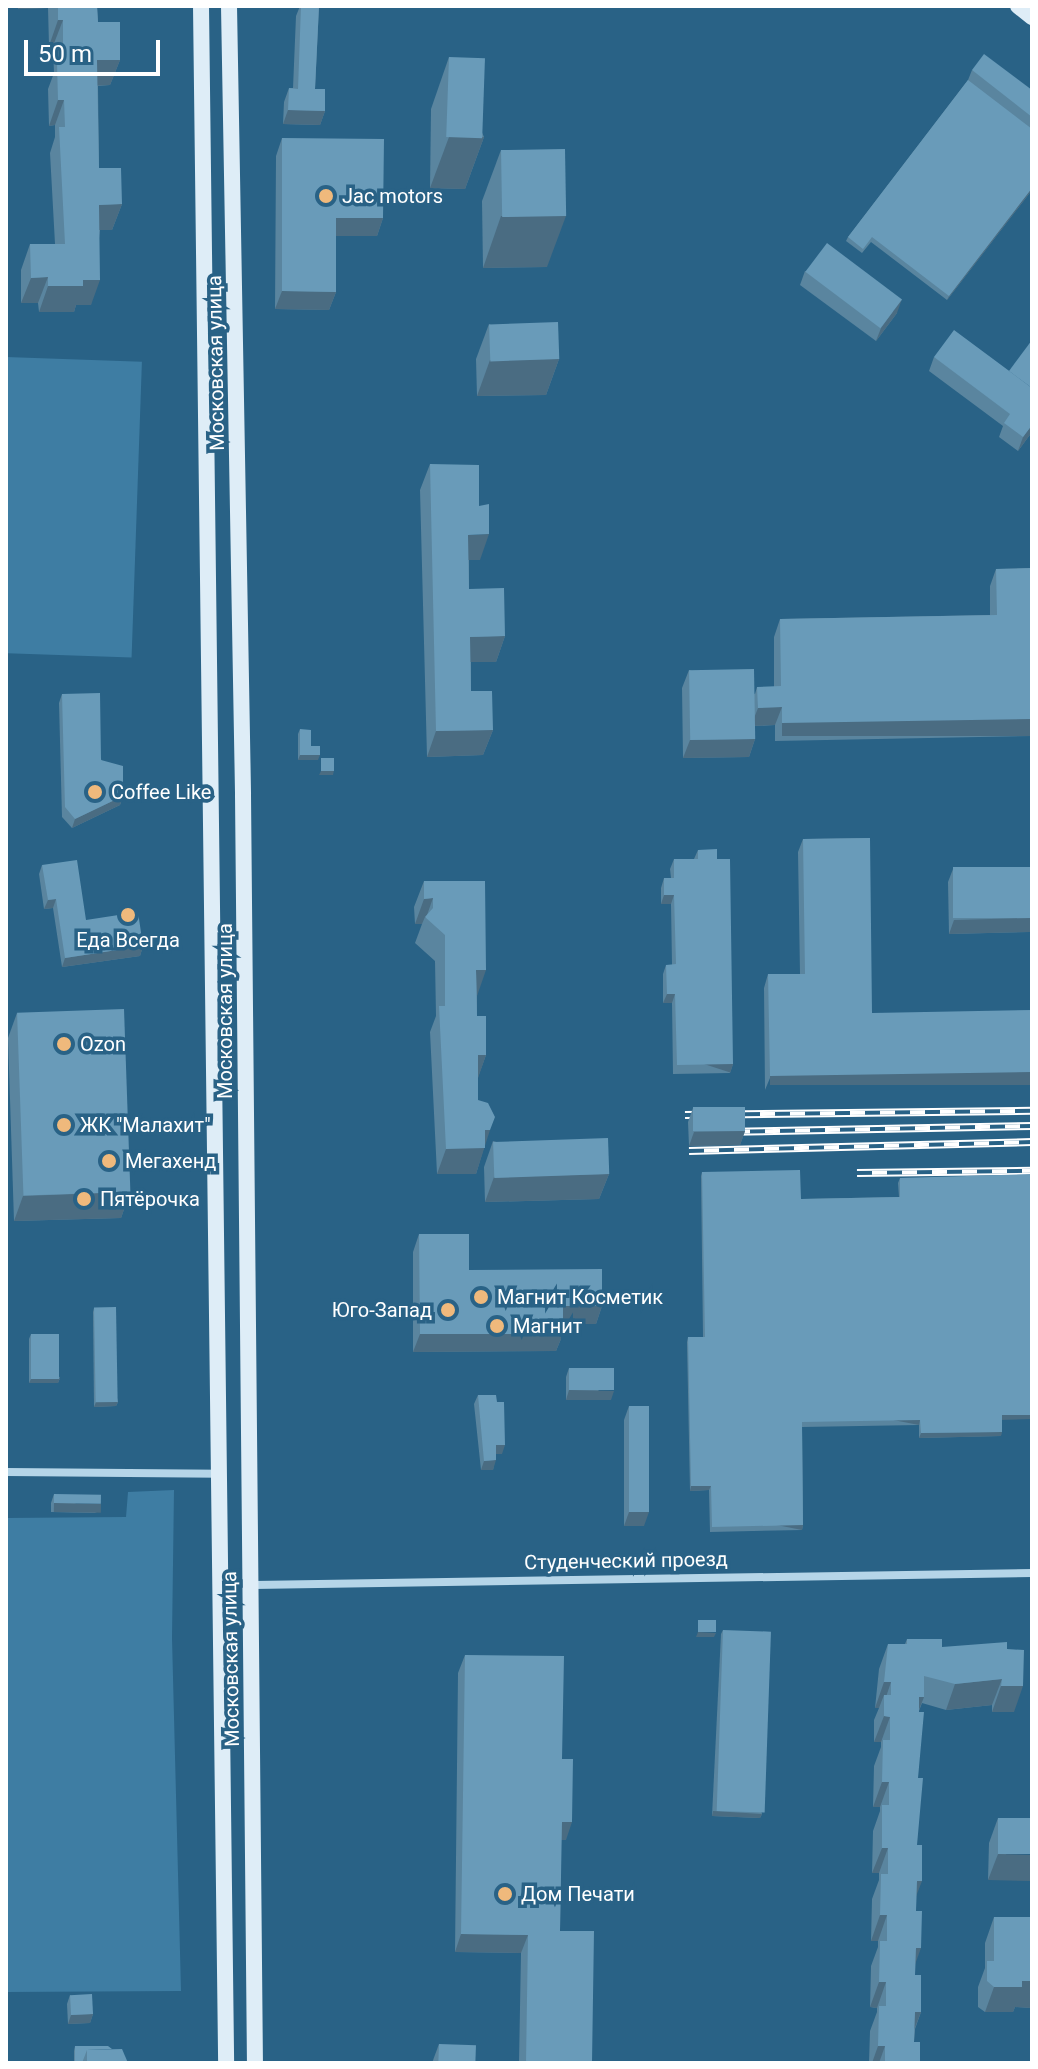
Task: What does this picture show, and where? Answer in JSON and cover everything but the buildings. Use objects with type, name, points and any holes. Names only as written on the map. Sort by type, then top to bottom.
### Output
[{"type":"main road","name":"Московская улица","points":[[201,6],[226,2063]]},
{"type":"main road","name":"Московская улица","points":[[229,6],[243,780],[255,2063]]},
{"type":"main road","points":[[1018,6],[1032,17]]},
{"type":"main road","name":"Студенческий проезд","points":[[221,1586],[250,1585]]},
{"type":"street","points":[[6,1472],[221,1474]]},
{"type":"street","name":"Студенческий проезд","points":[[250,1585],[1032,1573]]},
{"type":"shaded area","points":[[6,357],[142,362],[132,658],[6,653]]},
{"type":"shaded area","points":[[174,1490],[172,1638],[181,1991],[6,1992],[6,1518],[126,1517],[128,1492]]},
{"type":"railway","points":[[685,1115],[1032,1111]]},
{"type":"railway","points":[[720,1132],[1032,1126]]},
{"type":"railway","points":[[689,1151],[1032,1142]]},
{"type":"railway","points":[[857,1173],[1032,1171]]},
{"type":"place","name":"Jac motors","points":[[326,196]]},
{"type":"place","name":"Coffee Like","points":[[95,792]]},
{"type":"place","name":"Еда Всегда","points":[[128,915]]},
{"type":"place","name":"Ozon","points":[[64,1044]]},
{"type":"place","name":"ЖК \"Малахит\"","points":[[64,1125]]},
{"type":"place","name":"Мегахенд","points":[[109,1161]]},
{"type":"place","name":"Пятёрочка","points":[[84,1199]]},
{"type":"place","name":"Магнит Косметик","points":[[481,1297]]},
{"type":"place","name":"Юго-Запад","points":[[448,1310]]},
{"type":"place","name":"Магнит","points":[[497,1326]]},
{"type":"place","name":"Дом Печати","points":[[505,1894]]}]
